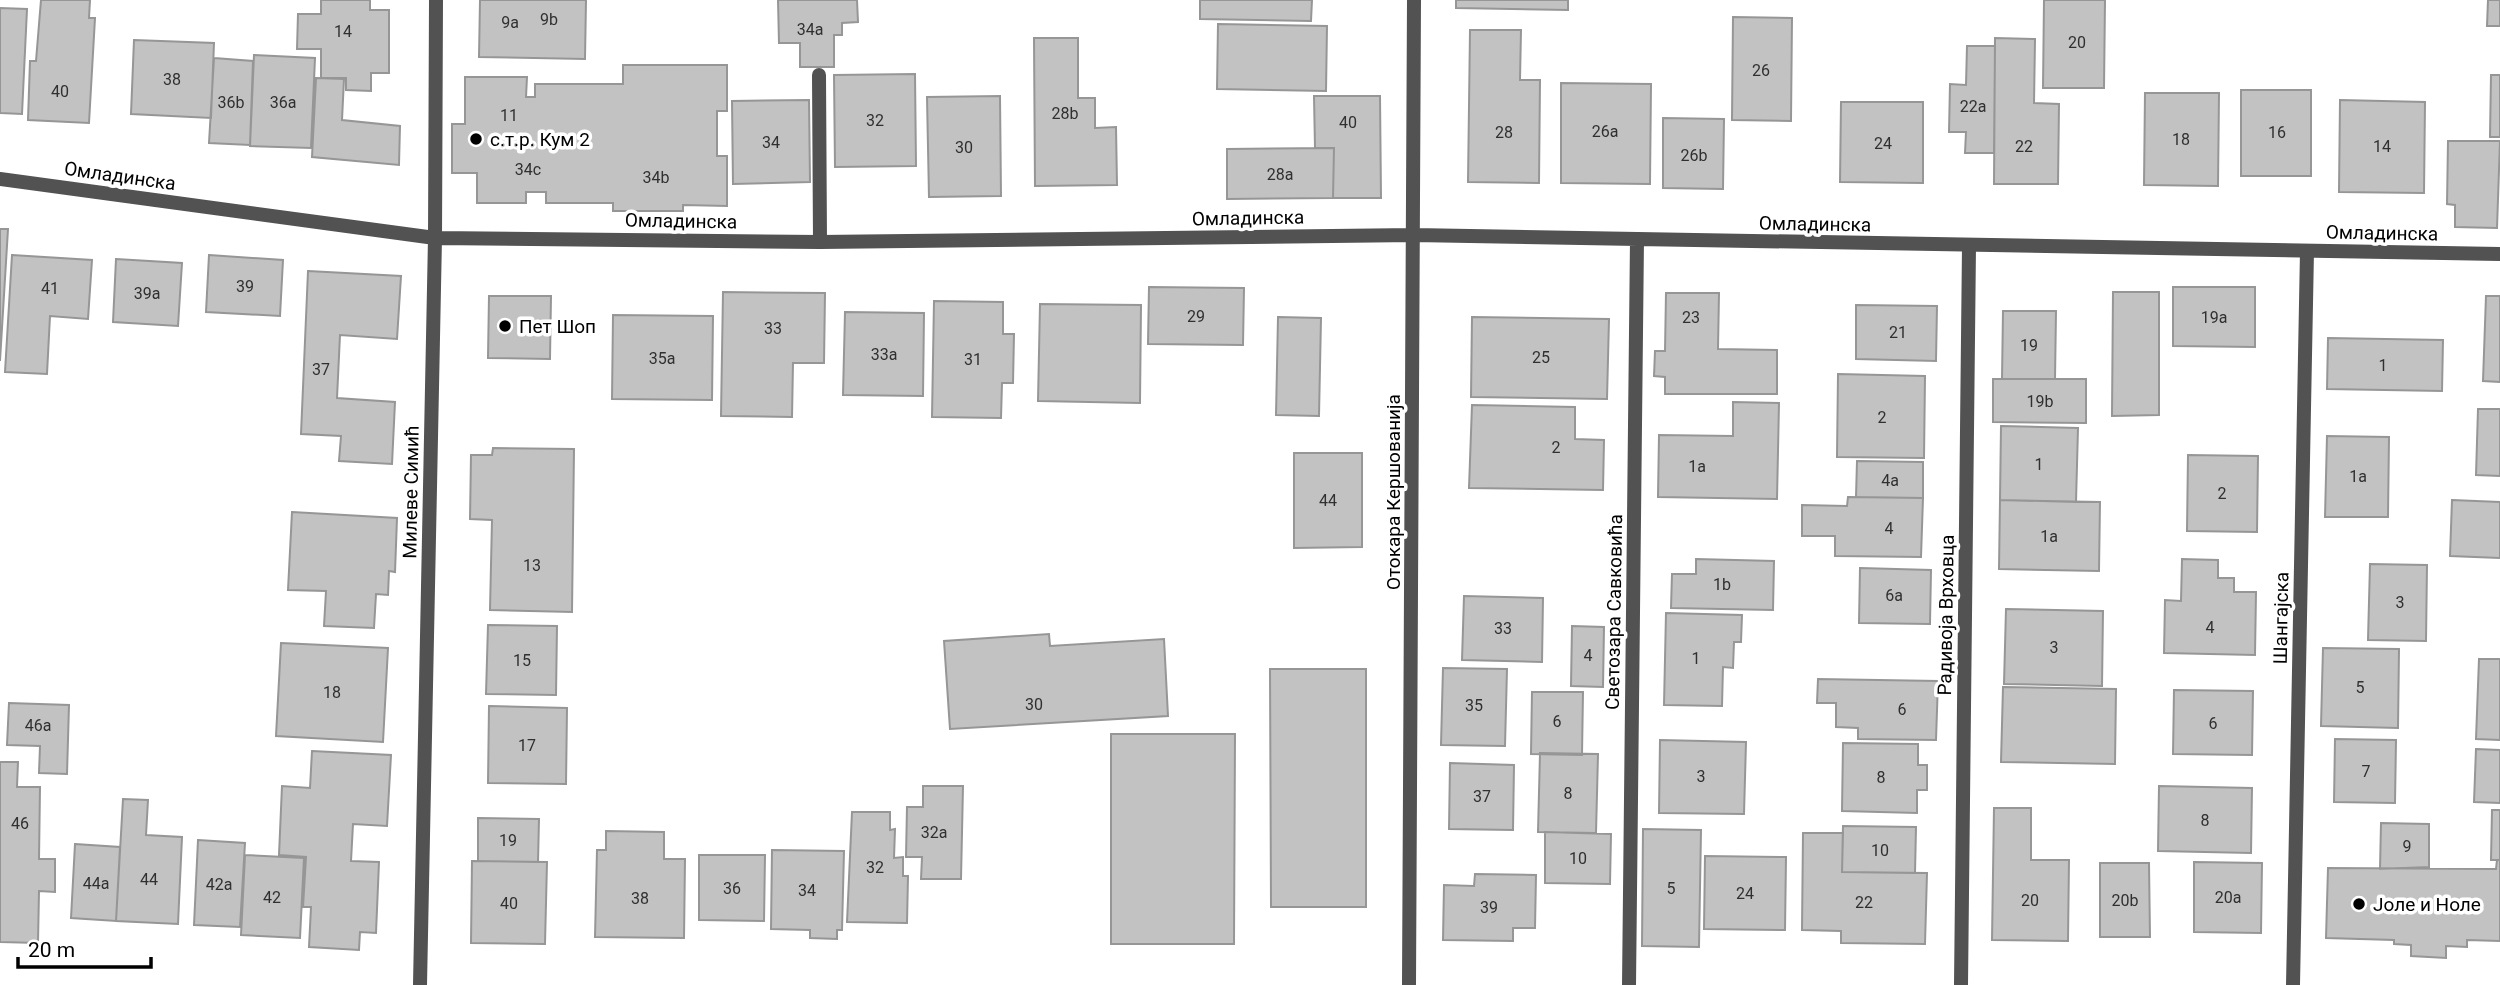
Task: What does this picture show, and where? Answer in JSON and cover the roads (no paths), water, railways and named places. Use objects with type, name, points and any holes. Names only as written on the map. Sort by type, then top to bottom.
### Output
[{"type":"street","name":"Милеве Симић","points":[[420,985],[435,238],[436,0]]},
{"type":"street","name":"Отокара Кершованија","points":[[1409,985],[1414,0]]},
{"type":"street","points":[[820,75],[820,242]]},
{"type":"street","name":"Омладинска","points":[[0,179],[435,238],[820,242],[1414,235],[2500,254]]},
{"type":"street","name":"Светозара Савковића","points":[[1629,985],[1637,239]]},
{"type":"street","name":"Радивоја Врховца","points":[[1961,985],[1969,246]]},
{"type":"street","name":"Шангајска","points":[[2293,985],[2307,251]]},
{"type":"place","name":"с.т.р. Кум 2","points":[[476,139]]},
{"type":"place","name":"Пет Шоп","points":[[505,326]]},
{"type":"place","name":"Јоле и Ноле","points":[[2359,904]]}]
